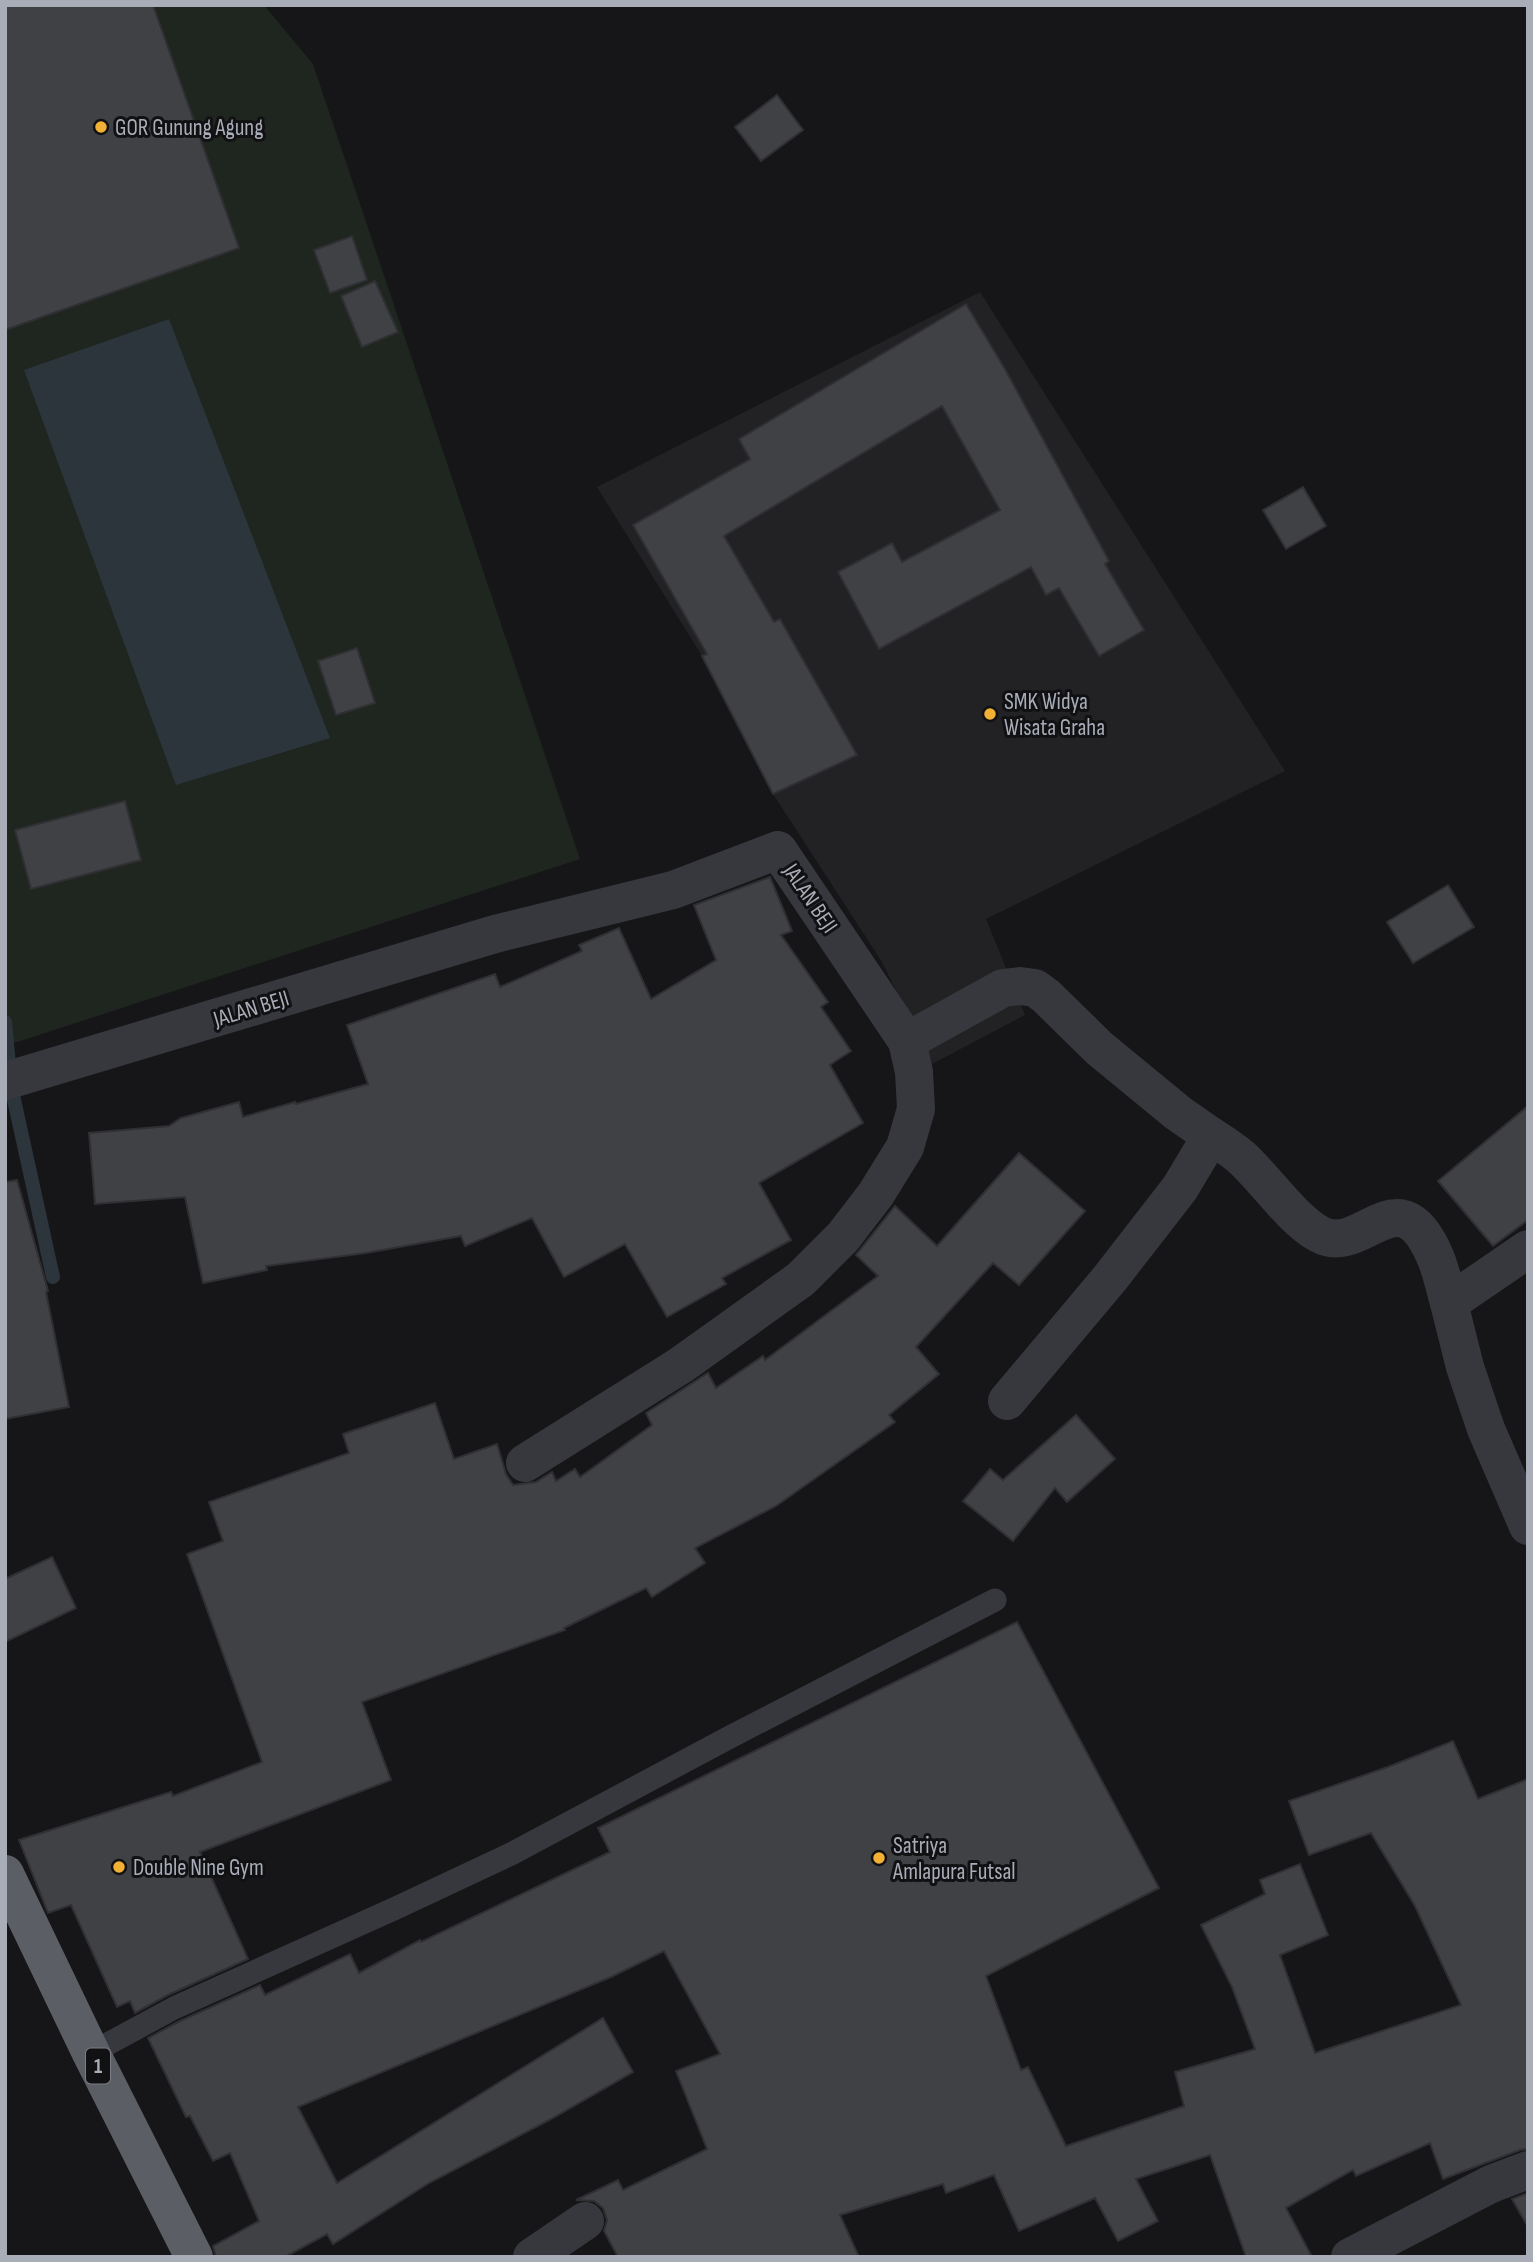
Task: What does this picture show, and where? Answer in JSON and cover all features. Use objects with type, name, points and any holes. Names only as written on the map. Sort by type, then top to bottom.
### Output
[{"type":"highway","name":"1","points":[[5,1874],[183,2254]]},
{"type":"street","name":"JALAN BEJI","points":[[5,1081],[495,934],[673,890],[778,850],[907,1041],[914,1072],[916,1108],[905,1147],[876,1194],[843,1237],[801,1279],[681,1366],[525,1463]]},
{"type":"street","points":[[907,1041],[1003,988],[1035,988],[1099,1048],[1178,1113],[1241,1157],[1304,1223],[1320,1235],[1334,1239],[1346,1237],[1384,1219],[1401,1217],[1413,1222],[1433,1251],[1465,1367],[1486,1429],[1528,1526]]},
{"type":"street","points":[[1007,1401],[1181,1188],[1211,1136]]},
{"type":"street","points":[[1449,1303],[1528,1249]]},
{"type":"street","points":[[1350,2257],[1491,2184],[1528,2170]]},
{"type":"street","points":[[532,2257],[585,2221]]},
{"type":"lane","points":[[91,2053],[174,2008],[512,1854],[995,1600]]},
{"type":"shaded area","points":[[5,5],[264,5],[313,64],[580,859],[5,1046]]},
{"type":"shaded area","name":"SMK Widya Wisata Graha","points":[[980,292],[1285,771],[986,919],[1025,1015],[932,1064],[882,962],[773,794],[702,656],[597,487]]},
{"type":"shaded area","points":[[169,319],[330,738],[176,785],[24,370]]},
{"type":"building","name":"GOR Gunung Agung","points":[[5,5],[153,5],[239,248],[5,330]]},
{"type":"building","points":[[777,95],[803,130],[761,161],[735,127]]},
{"type":"building","points":[[352,236],[367,280],[330,293],[314,250]]},
{"type":"building","points":[[375,281],[398,332],[362,347],[341,296]]},
{"type":"building","points":[[966,304],[1005,369],[1109,561],[1105,564],[1144,630],[1099,656],[1059,588],[1046,595],[1031,567],[879,649],[838,572],[892,543],[902,562],[1000,510],[942,406],[724,536],[774,622],[780,619],[857,755],[773,794],[702,656],[707,654],[633,525],[750,459],[739,439]]},
{"type":"building","points":[[1303,487],[1326,526],[1286,549],[1263,510]]},
{"type":"building","points":[[357,648],[375,703],[336,715],[318,661]]},
{"type":"building","points":[[125,801],[141,860],[31,889],[15,830]]},
{"type":"building","points":[[770,877],[792,931],[781,935],[828,1002],[821,1007],[851,1051],[830,1065],[863,1123],[759,1183],[791,1240],[722,1278],[726,1284],[667,1317],[625,1244],[564,1277],[532,1218],[465,1246],[461,1236],[366,1253],[266,1266],[267,1270],[203,1283],[185,1197],[95,1204],[89,1133],[169,1126],[181,1118],[239,1102],[243,1117],[368,1084],[347,1025],[495,974],[500,987],[582,951],[579,945],[619,928],[651,999],[716,960],[694,905]]},
{"type":"building","points":[[1448,885],[1474,927],[1413,963],[1387,922]]},
{"type":"building","points":[[1528,1106],[1528,1220],[1493,1246],[1438,1181]]},
{"type":"building","points":[[1019,1153],[1085,1211],[1019,1285],[993,1263],[916,1347],[939,1374],[889,1415],[895,1422],[776,1506],[695,1548],[705,1563],[652,1597],[646,1588],[564,1628],[565,1630],[362,1702],[391,1780],[200,1852],[248,1959],[135,2013],[130,2001],[117,2007],[71,1905],[48,1913],[19,1840],[171,1792],[173,1796],[262,1762],[187,1554],[223,1541],[209,1502],[349,1453],[343,1434],[435,1403],[454,1459],[497,1444],[506,1474],[513,1485],[536,1482],[552,1472],[556,1481],[575,1469],[580,1477],[652,1425],[646,1413],[708,1373],[716,1388],[763,1356],[765,1360],[878,1276],[856,1255],[895,1206],[937,1246]]},
{"type":"building","points":[[17,1180],[48,1291],[46,1292],[69,1407],[5,1419],[5,1182]]},
{"type":"building","points":[[1076,1415],[1115,1459],[1067,1502],[1055,1488],[1013,1541],[963,1501],[990,1469],[1003,1480]]},
{"type":"building","points":[[52,1557],[76,1608],[5,1642],[5,1579]]},
{"type":"building","points":[[1017,1622],[1159,1888],[986,1976],[1021,2070],[1028,2067],[1066,2146],[1184,2106],[1175,2072],[1255,2049],[1232,1987],[1201,1925],[1265,1894],[1260,1880],[1300,1864],[1328,1935],[1280,1955],[1315,2053],[1461,2005],[1415,1906],[1371,1833],[1309,1855],[1289,1801],[1453,1741],[1478,1799],[1528,1779],[1528,2149],[1443,2179],[1430,2143],[1356,2176],[1353,2170],[1286,2208],[1312,2257],[1246,2257],[1210,2155],[1136,2179],[1158,2221],[1118,2241],[1095,2198],[1019,2231],[994,2175],[946,2193],[943,2184],[840,2215],[859,2257],[618,2257],[604,2231],[607,2220],[603,2208],[594,2201],[576,2200],[618,2180],[623,2190],[707,2149],[676,2071],[720,2054],[664,1951],[611,1977],[298,2107],[337,2183],[603,2018],[633,2072],[429,2183],[333,2244],[327,2234],[285,2257],[216,2257],[213,2246],[259,2221],[230,2153],[213,2161],[190,2116],[186,2117],[148,2038],[260,1985],[265,1995],[350,1954],[359,1973],[420,1940],[421,1942],[610,1852],[598,1828]]},
{"type":"building","points":[[1528,2193],[1528,2227],[1512,2199]]},
{"type":"waterway","points":[[5,1022],[11,1086],[53,1277]]},
{"type":"place","name":"GOR Gunung Agung","points":[[101,127]]},
{"type":"place","name":"SMK Widya Wisata Graha","points":[[990,714]]},
{"type":"place","name":"Satriya Amlapura Futsal","points":[[879,1858]]},
{"type":"place","name":"Double Nine Gym","points":[[119,1867]]}]
